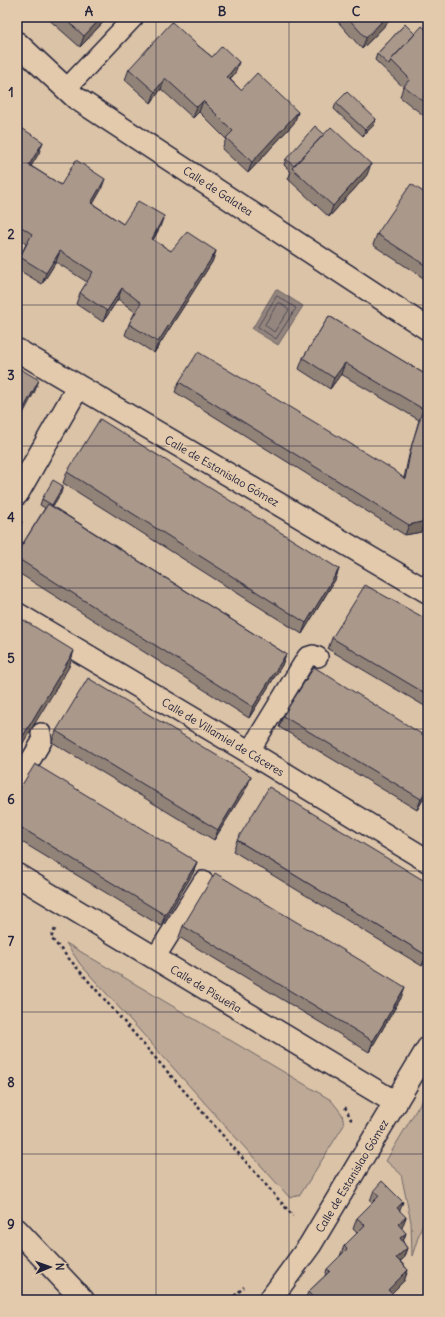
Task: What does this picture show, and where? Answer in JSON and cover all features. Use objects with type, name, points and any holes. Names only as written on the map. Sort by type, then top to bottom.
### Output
[{"type":"street","name":"Calle de Galatea","points":[[17,43],[82,102],[428,329]]},
{"type":"street","name":"Calle de Estanislao Gómez","points":[[17,350],[428,592]]},
{"type":"street","points":[[17,494],[78,387]]},
{"type":"street","name":"Calle de Villamiel de Cáceres","points":[[17,614],[249,752],[428,861]]},
{"type":"street","name":"Calle de Pisueña","points":[[17,875],[396,1103]]},
{"type":"street","name":"Calle de Estanislao Gómez","points":[[270,1300],[310,1245],[428,1048]]},
{"type":"street","points":[[17,1230],[83,1300]]},
{"type":"lane","points":[[66,89],[134,17]]},
{"type":"lane","points":[[249,752],[307,657],[313,655],[318,657]]},
{"type":"lane","points":[[17,783],[42,741],[42,732]]},
{"type":"lane","points":[[155,958],[203,881]]},
{"type":"path","points":[[17,529],[25,516]]},
{"type":"path","points":[[49,924],[62,933]]},
{"type":"path","points":[[55,929],[51,938],[294,1215],[290,1221]]},
{"type":"path","points":[[344,1106],[351,1119],[347,1126]]},
{"type":"path","points":[[230,1300],[245,1286]]},
{"type":"shaded area","points":[[66,943],[331,1100],[342,1114],[344,1125],[300,1195],[290,1198],[80,964]]},
{"type":"shaded area","points":[[428,1090],[428,1207],[412,1256],[411,1222],[401,1174],[386,1161]]},
{"type":"water","points":[[276,289],[303,306],[278,345],[252,329]]},
{"type":"building","points":[[63,17],[102,17],[84,36]]},
{"type":"building","points":[[347,17],[386,17],[366,38]]},
{"type":"building","points":[[172,22],[212,57],[222,46],[239,62],[227,77],[241,90],[257,73],[298,112],[252,162],[226,138],[233,131],[203,101],[197,107],[165,78],[155,92],[129,69]]},
{"type":"building","points":[[405,24],[415,34],[391,60],[389,65],[377,54]]},
{"type":"building","points":[[422,26],[428,31],[427,104],[404,86],[410,79],[391,60]]},
{"type":"building","points":[[347,92],[376,119],[365,130],[336,103]]},
{"type":"building","points":[[17,125],[43,142],[29,165],[61,185],[76,160],[105,179],[91,203],[123,224],[138,201],[164,216],[152,239],[171,251],[187,232],[216,251],[158,342],[129,324],[141,303],[122,288],[107,311],[80,293],[93,272],[60,251],[46,273],[20,257],[32,234],[17,224]]},
{"type":"building","points":[[315,126],[324,134],[294,166],[286,159]]},
{"type":"building","points":[[331,127],[371,164],[333,206],[292,168]]},
{"type":"building","points":[[411,184],[428,195],[428,267],[377,234]]},
{"type":"building","points":[[329,316],[428,376],[428,510],[425,521],[409,525],[179,382],[198,352],[394,470],[405,479],[412,444],[423,409],[345,363],[334,378],[303,358]]},
{"type":"building","points":[[17,367],[39,380],[17,421]]},
{"type":"building","points":[[100,419],[339,569],[306,623],[67,472]]},
{"type":"building","points":[[53,480],[63,486],[52,505],[42,499]]},
{"type":"building","points":[[48,504],[286,654],[253,707],[17,558],[17,553]]},
{"type":"building","points":[[365,585],[428,620],[428,695],[332,638]]},
{"type":"building","points":[[17,616],[74,651],[17,746]]},
{"type":"building","points":[[314,667],[428,738],[428,787],[421,799],[283,716]]},
{"type":"building","points":[[88,678],[251,776],[218,830],[56,731]]},
{"type":"building","points":[[35,764],[197,862],[165,915],[17,825],[17,793]]},
{"type":"building","points":[[269,787],[428,883],[428,952],[426,955],[237,840]]},
{"type":"building","points":[[215,873],[405,987],[373,1041],[183,926]]},
{"type":"building","points":[[382,1181],[403,1202],[397,1208],[406,1217],[398,1224],[406,1233],[400,1238],[407,1248],[396,1258],[408,1270],[388,1290],[393,1295],[388,1300],[313,1300],[314,1298],[308,1292],[330,1271],[327,1269],[347,1249],[344,1246],[365,1225],[357,1218],[379,1196],[374,1190]]}]
